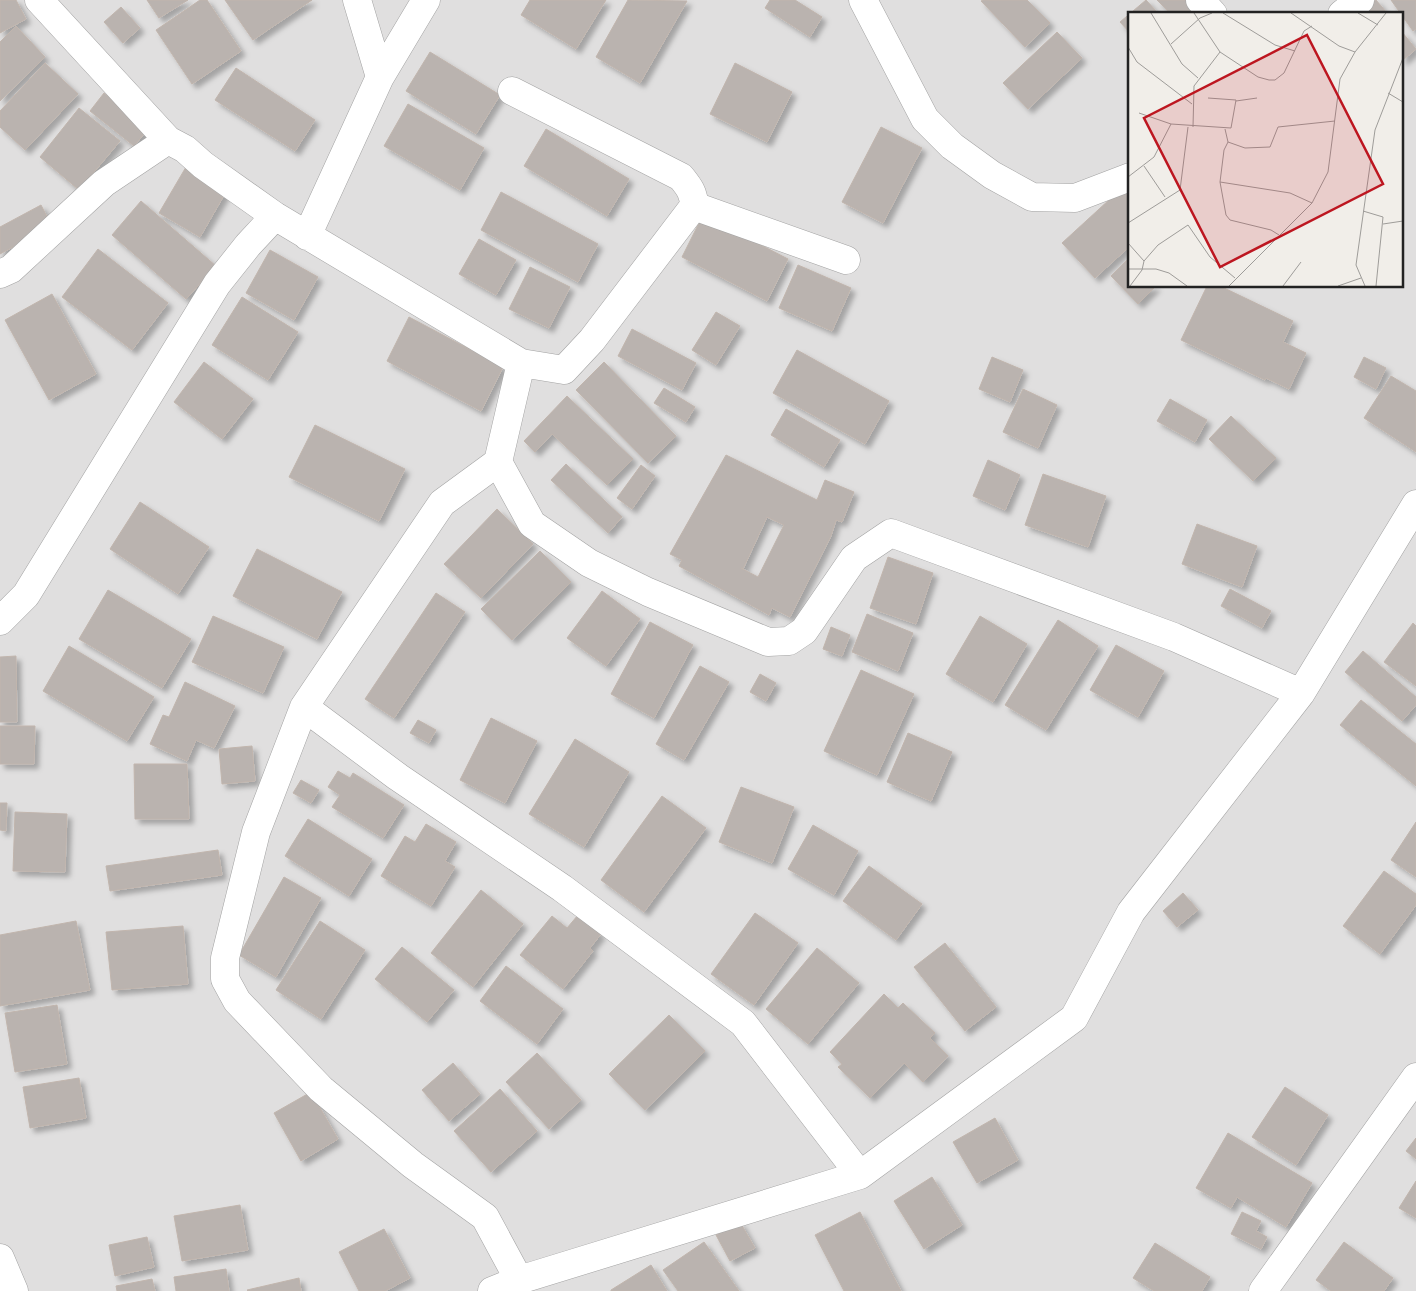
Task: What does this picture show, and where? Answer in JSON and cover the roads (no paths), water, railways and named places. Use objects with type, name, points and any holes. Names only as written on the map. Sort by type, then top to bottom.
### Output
[{"type":"street","points":[[39,0],[168,140],[185,149],[203,165],[274,216],[521,363],[564,370],[592,340],[694,206],[691,189],[681,177],[512,91]]},
{"type":"street","points":[[357,0],[380,77]]},
{"type":"street","points":[[307,236],[380,77],[426,0]]},
{"type":"street","points":[[864,0],[925,119],[952,146],[992,175],[1032,196],[1075,198],[1128,178]]},
{"type":"street","points":[[1200,0],[1211,12]]},
{"type":"street","points":[[1345,12],[1360,0]]},
{"type":"street","points":[[0,274],[10,269],[104,183],[168,140]]},
{"type":"street","points":[[694,206],[846,260]]},
{"type":"street","points":[[0,621],[26,595],[218,284],[248,245],[274,216]]},
{"type":"street","points":[[519,1280],[485,1217],[413,1165],[321,1089],[237,1001],[225,979],[225,958],[256,832],[304,707],[442,503],[498,462],[521,363]]},
{"type":"street","points":[[498,462],[532,524],[589,563],[648,592],[768,642],[789,641],[804,631],[854,558],[891,533],[1174,637],[1301,693]]},
{"type":"street","points":[[492,1291],[519,1280],[860,1175],[1074,1018],[1131,912],[1301,693],[1416,504]]},
{"type":"street","points":[[304,707],[398,777],[562,888],[744,1023],[860,1175]]},
{"type":"street","points":[[1263,1291],[1416,1076]]},
{"type":"street","points":[[0,1258],[14,1291]]}]
